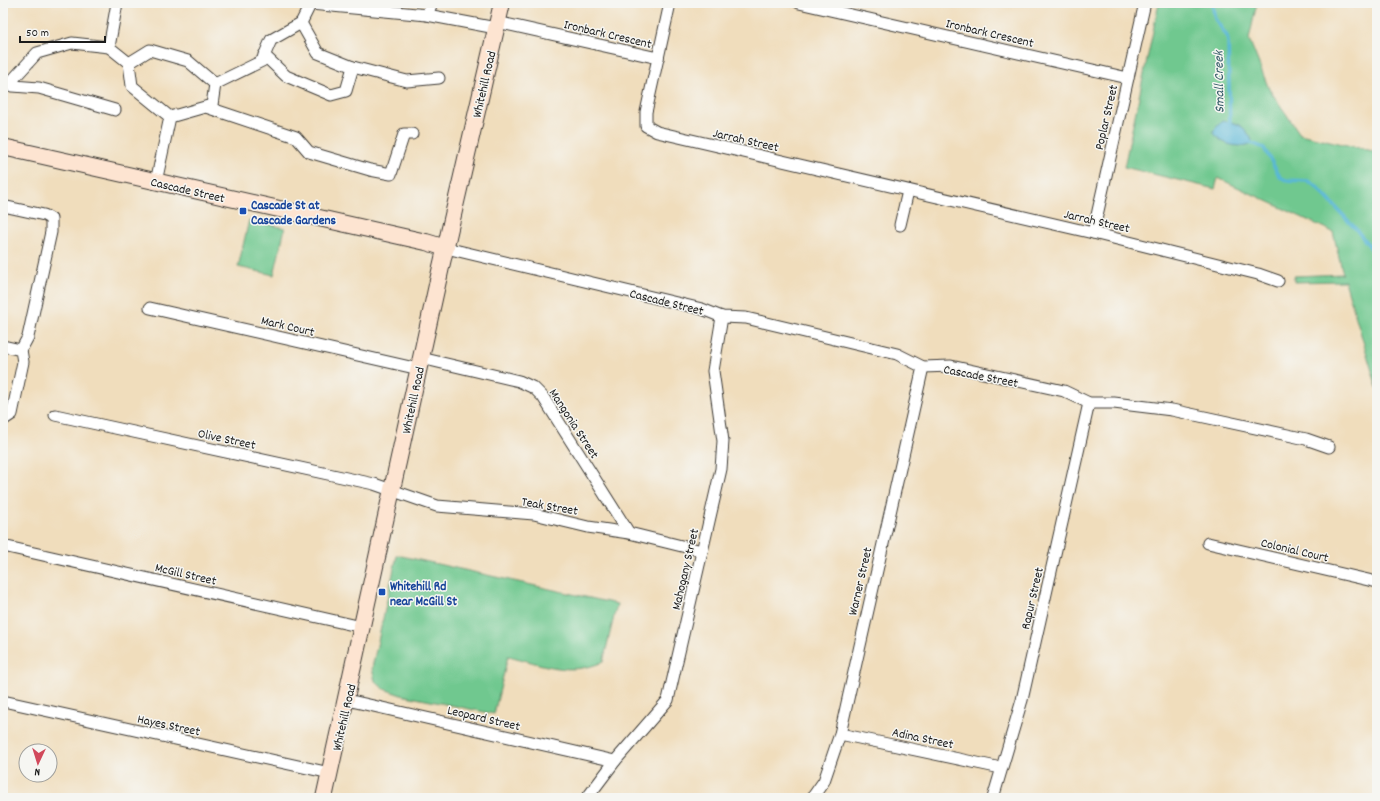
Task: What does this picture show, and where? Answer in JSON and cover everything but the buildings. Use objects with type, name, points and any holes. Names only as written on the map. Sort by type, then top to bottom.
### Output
[{"type":"street","points":[[109,47],[117,3]]},
{"type":"street","points":[[215,84],[262,61],[271,40],[301,23],[311,3]]},
{"type":"street","name":"Ironbark Crescent","points":[[311,3],[427,15],[497,25],[658,58],[670,3]]},
{"type":"street","points":[[427,15],[432,3]]},
{"type":"street","name":"Whitehill Road","points":[[324,798],[502,3]]},
{"type":"street","name":"Ironbark Crescent","points":[[799,3],[1128,78]]},
{"type":"street","name":"Poplar Street","points":[[1093,233],[1144,7]]},
{"type":"street","points":[[301,23],[318,53],[353,67],[407,82],[439,78]]},
{"type":"street","points":[[5,84],[37,53],[72,43],[109,47],[129,63],[132,86],[170,117]]},
{"type":"street","points":[[129,63],[150,50],[188,61],[215,84]]},
{"type":"street","points":[[264,55],[286,76],[331,95],[346,91],[353,67]]},
{"type":"street","name":"Jarrah Street","points":[[658,58],[646,112],[646,126],[657,132],[1093,233],[1258,274],[1278,281]]},
{"type":"street","points":[[5,84],[39,88],[115,110]]},
{"type":"street","points":[[170,117],[212,105],[215,84]]},
{"type":"street","points":[[206,107],[296,137],[309,152],[370,170],[391,174],[404,134],[412,134]]},
{"type":"street","points":[[156,182],[170,117]]},
{"type":"street","name":"Cascade Street","points":[[3,147],[426,242],[702,309],[722,317],[746,318],[890,352],[923,367],[958,368],[1064,392],[1089,403],[1114,403],[1172,410],[1306,439],[1329,447]]},
{"type":"street","points":[[900,224],[908,191]]},
{"type":"street","points":[[3,206],[44,215],[51,220],[52,232],[28,337],[21,350],[24,362],[12,414],[3,420]]},
{"type":"street","name":"Mark Court","points":[[150,308],[420,364]]},
{"type":"street","name":"Mahogany Street","points":[[587,798],[615,761],[668,700],[721,469],[723,441],[713,371],[722,317]]},
{"type":"street","points":[[3,346],[21,350]]},
{"type":"street","name":"Mangonia Street","points":[[420,364],[519,381],[534,388],[543,397],[629,533]]},
{"type":"street","name":"Warner Street","points":[[812,798],[824,781],[840,734],[923,367]]},
{"type":"street","name":"Rapur Street","points":[[993,798],[1022,700],[1089,403]]},
{"type":"street","name":"Olive Street","points":[[55,415],[374,484],[393,491]]},
{"type":"street","name":"Teak Street","points":[[393,491],[437,506],[469,510],[534,514],[588,527],[629,533],[702,552]]},
{"type":"street","name":"Colonial Court","points":[[1208,543],[1377,582]]},
{"type":"street","name":"McGill Street","points":[[3,546],[362,627]]},
{"type":"street","name":"Leopard Street","points":[[347,700],[615,761]]},
{"type":"street","name":"Hayes Street","points":[[3,701],[330,773]]},
{"type":"street","name":"Adina Street","points":[[840,734],[1001,768]]},
{"type":"green space","points":[[1159,3],[1257,3],[1249,39],[1269,89],[1300,134],[1377,152],[1377,388],[1345,281],[1294,282],[1294,276],[1343,274],[1333,232],[1218,178],[1215,189],[1124,167]]},
{"type":"green space","points":[[249,220],[285,228],[274,275],[238,267]]},
{"type":"green space","points":[[397,555],[617,604],[603,662],[578,669],[566,669],[555,668],[508,656],[494,714],[401,695],[384,689],[375,681],[372,668]]},
{"type":"water","points":[[1222,121],[1232,122],[1243,128],[1252,140],[1250,144],[1234,146],[1219,139],[1213,131]]},
{"type":"waterway","name":"Small Creek","points":[[1212,3],[1215,19],[1227,36],[1228,42],[1230,126]]},
{"type":"waterway","name":"Small Creek","points":[[1247,141],[1264,148],[1280,177],[1286,180],[1308,181],[1315,185],[1355,228],[1377,256]]},
{"type":"place","name":"Cascade St at Cascade Gardens","points":[[243,211]]},
{"type":"place","name":"Whitehill Rd near McGill St","points":[[382,592]]}]
